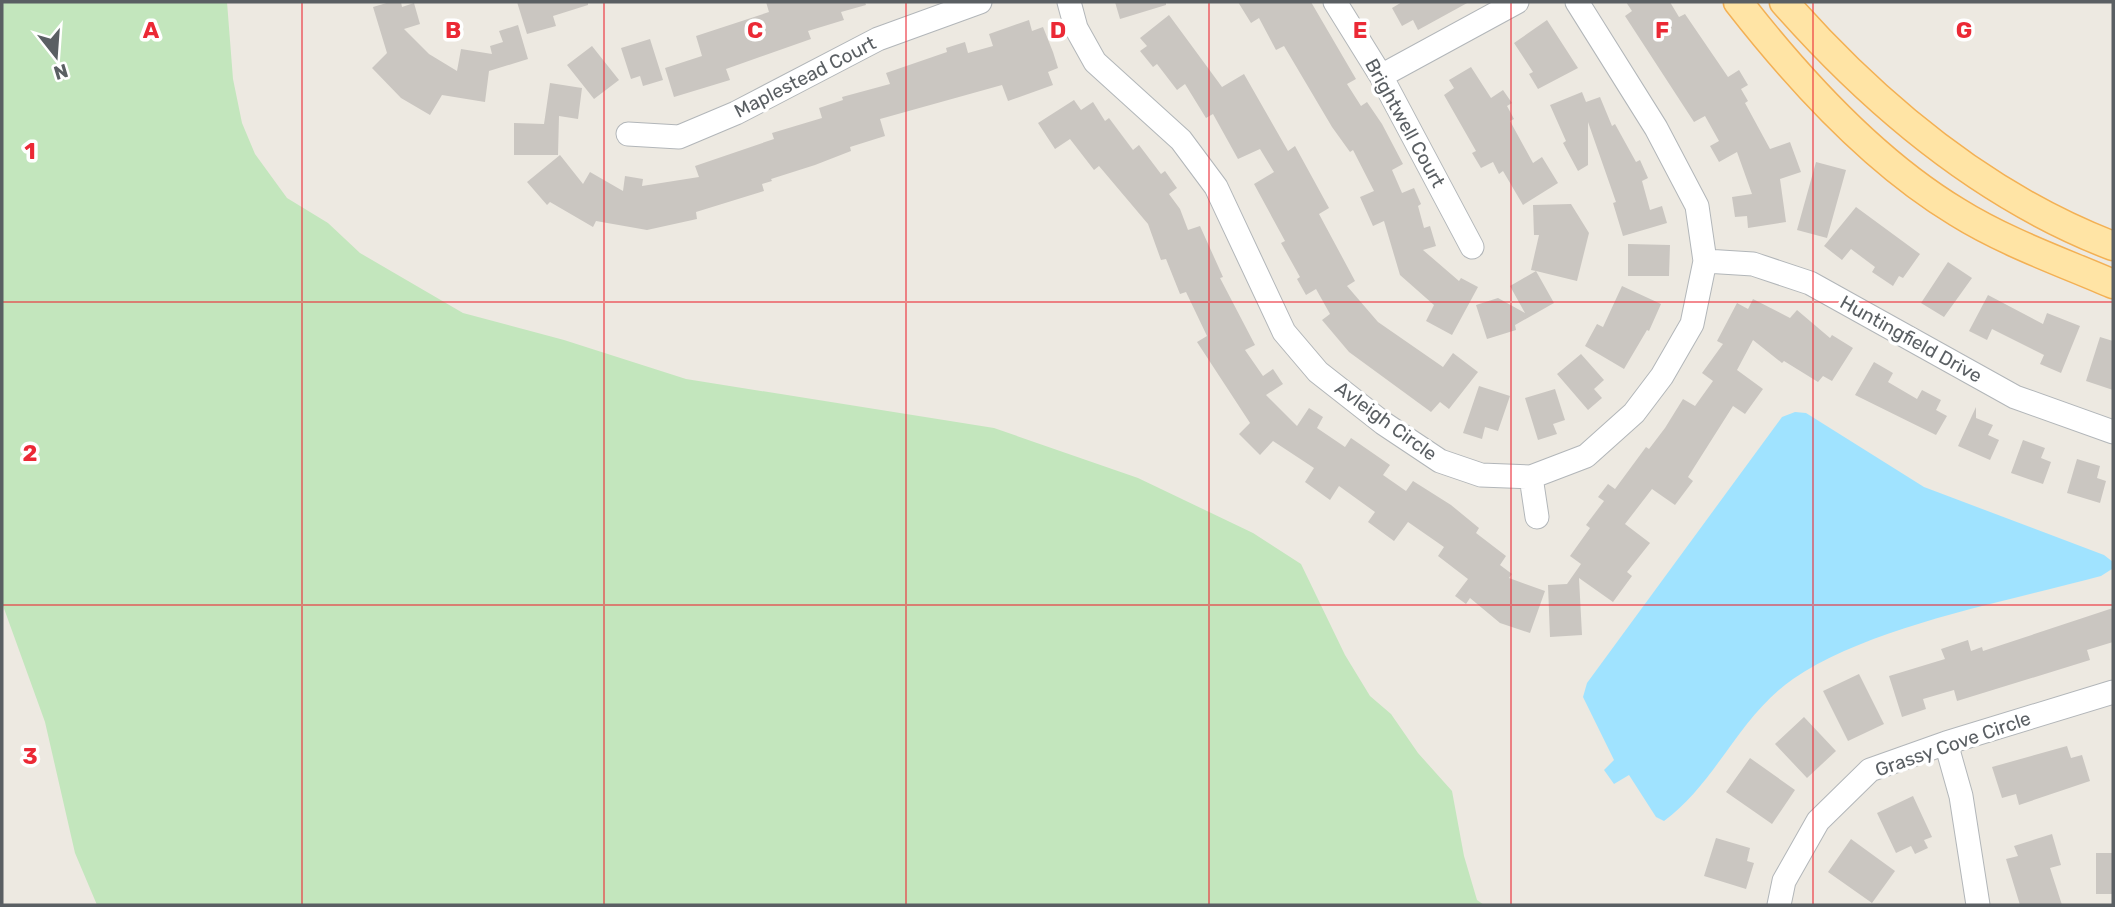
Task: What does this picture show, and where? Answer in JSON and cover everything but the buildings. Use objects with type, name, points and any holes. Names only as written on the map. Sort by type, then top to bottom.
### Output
[{"type":"main road","points":[[1738,2],[1801,80],[1883,157],[1936,197],[1957,212],[2113,284]]},
{"type":"main road","points":[[1784,2],[1827,52],[1906,122],[1978,175],[2073,231],[2113,246]]},
{"type":"street","name":"Maplestead Court","points":[[628,134],[679,137],[736,113],[878,39],[980,2]]},
{"type":"street","name":"Avleigh Circle","points":[[1069,2],[1076,28],[1096,62],[1181,140],[1216,187],[1284,332],[1318,372],[1383,423],[1440,461],[1481,475],[1531,477],[1586,456],[1633,413],[1662,376],[1692,324],[1705,261],[1697,206],[1656,128],[1577,2]]},
{"type":"street","name":"Brightwell Court","points":[[1335,2],[1381,76],[1472,247]]},
{"type":"street","points":[[1381,76],[1517,2]]},
{"type":"street","name":"Huntingfield Drive","points":[[1705,261],[1753,264],[1810,283],[2015,397],[2113,432]]},
{"type":"street","points":[[1531,477],[1537,517]]},
{"type":"street","name":"Grassy Cove Circle","points":[[1779,905],[1784,881],[1818,821],[1870,770],[1946,743],[2113,692]]},
{"type":"street","points":[[1946,743],[1961,796],[1978,905]]},
{"type":"green space","points":[[2,2],[227,2],[233,79],[242,123],[255,154],[287,198],[328,223],[360,253],[463,313],[564,340],[686,379],[994,428],[1138,478],[1253,533],[1301,564],[1345,655],[1370,696],[1391,714],[1418,753],[1452,791],[1464,856],[1477,900],[1484,905],[97,905],[75,853],[45,722],[2,603]]},
{"type":"water","points":[[1795,412],[1806,413],[1924,487],[2104,555],[2113,562],[2112,569],[2101,576],[1900,630],[1825,660],[1793,679],[1757,711],[1699,788],[1664,821],[1656,817],[1629,775],[1614,784],[1604,770],[1614,760],[1583,697],[1587,683],[1782,417]]}]
